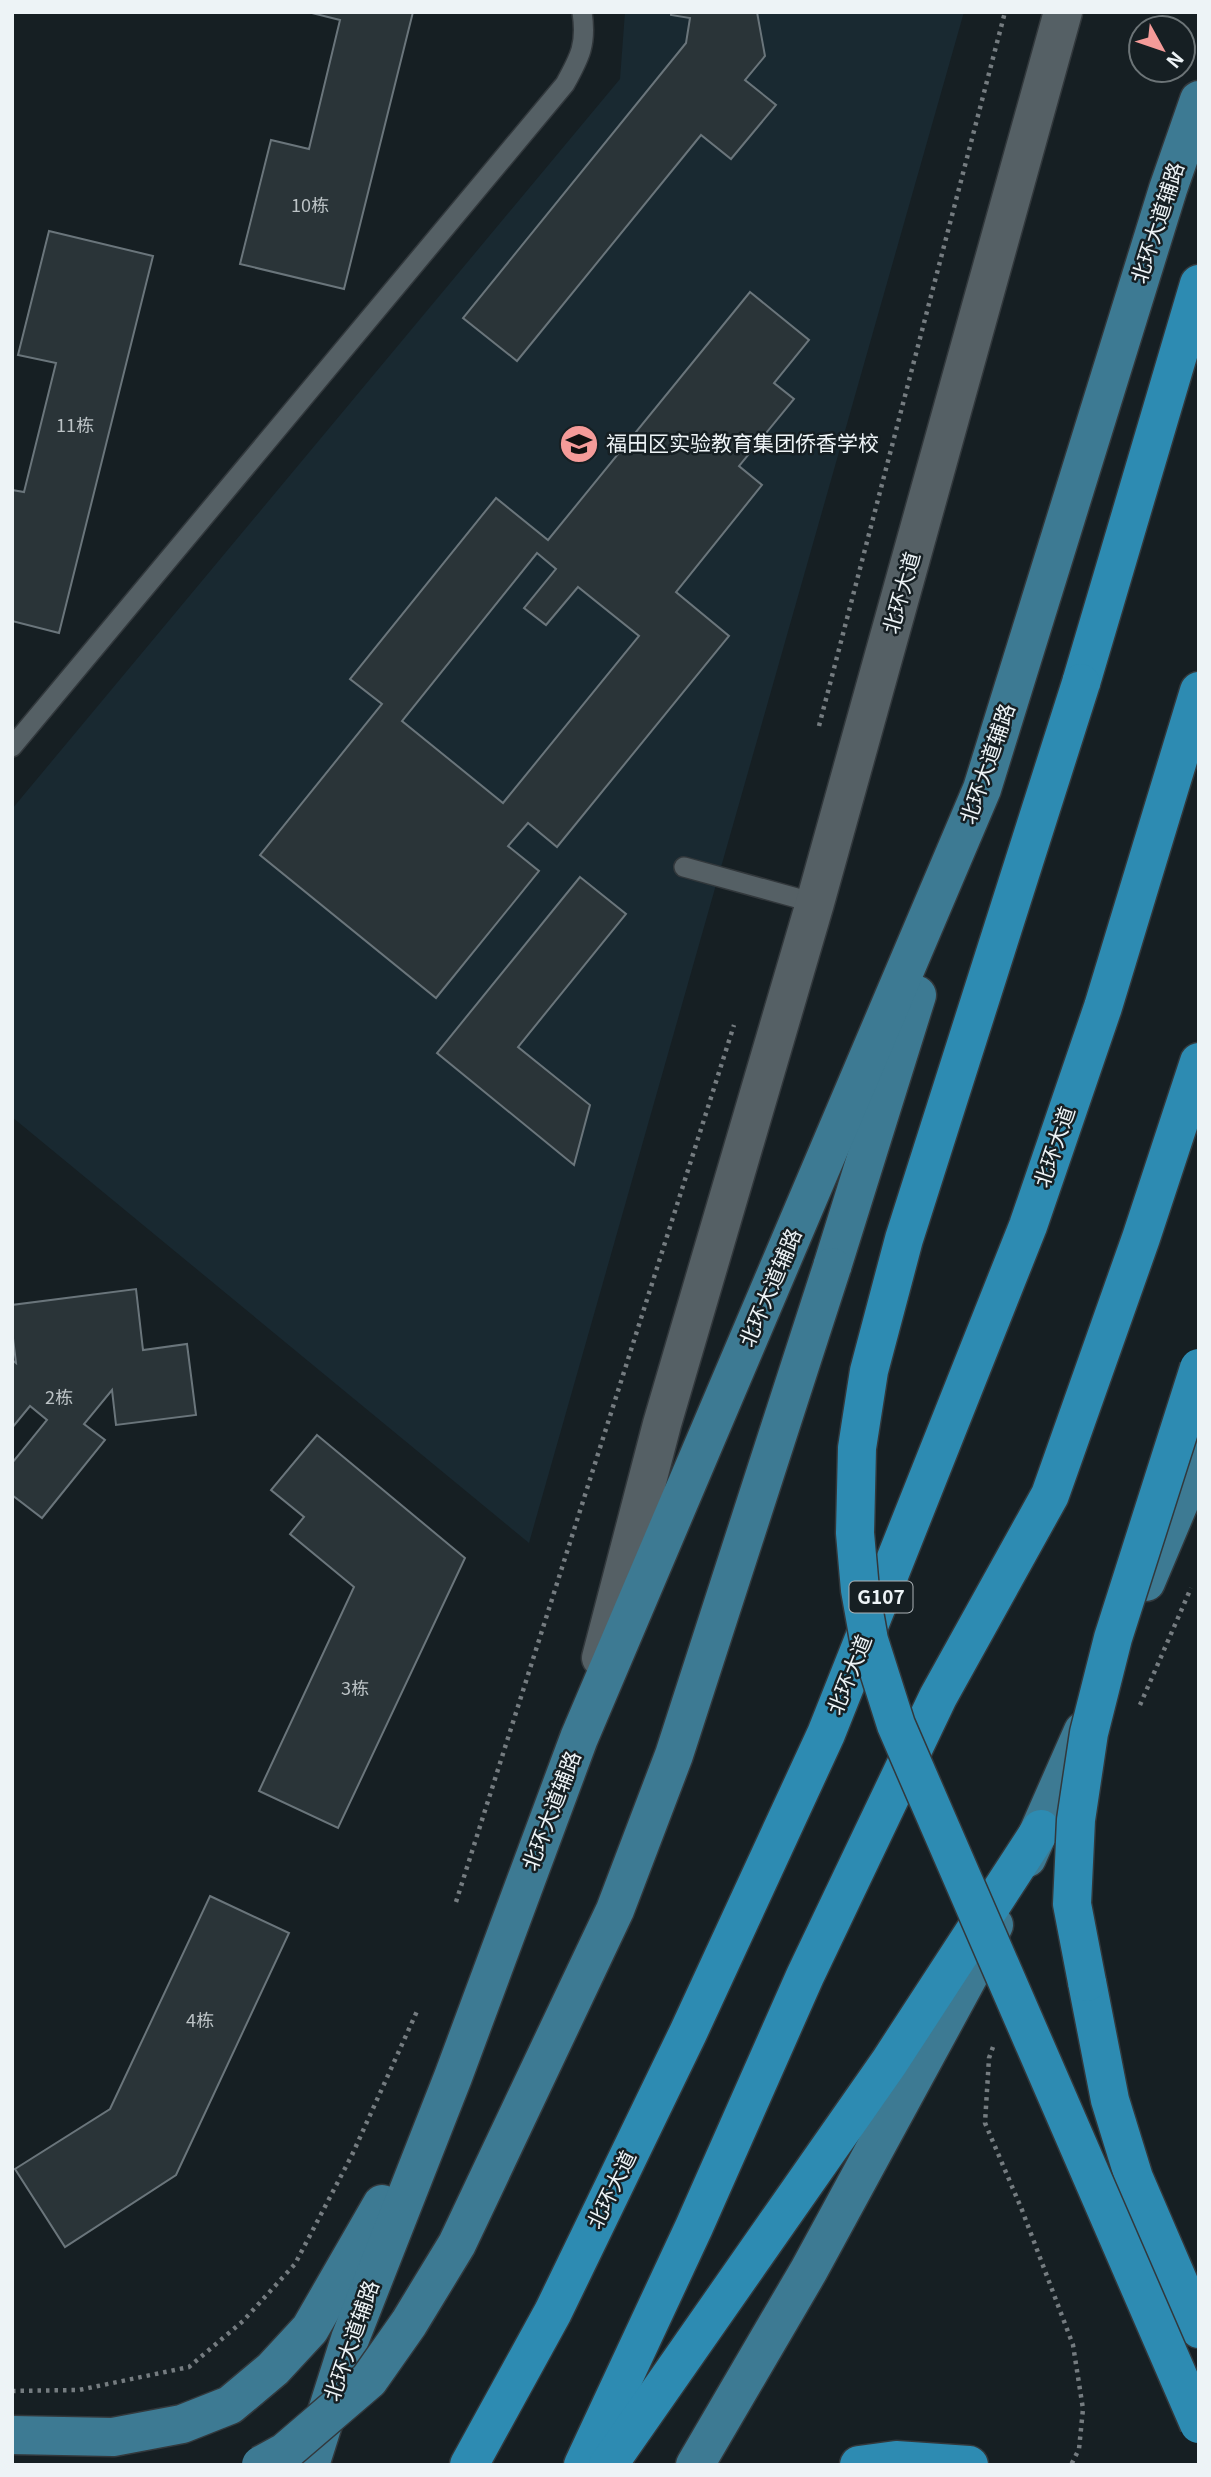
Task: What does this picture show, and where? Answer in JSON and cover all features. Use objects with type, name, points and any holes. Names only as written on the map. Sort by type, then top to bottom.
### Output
[{"type":"highway","points":[[1199,284],[1081,684],[904,1239],[867,1384],[857,1448],[855,1533],[860,1590],[869,1640],[896,1726],[1199,2424]]},
{"type":"highway","name":"北环大道","points":[[469,2465],[553,2312],[688,2033],[826,1734],[1028,1226],[1103,1007],[1199,691]]},
{"type":"highway","points":[[583,2465],[694,2227],[805,1976],[938,1697],[1050,1495],[1142,1238],[1199,1062]]},
{"type":"highway","points":[[1199,1368],[1113,1638],[1089,1733],[1076,1820],[1072,1904],[1110,2100],[1134,2178],[1199,2329]]},
{"type":"highway","points":[[608,2465],[890,2062],[1041,1829]]},
{"type":"highway","points":[[859,2465],[897,2460],[969,2465]]},
{"type":"main road","name":"北环大道辅路","points":[[310,2465],[350,2339],[453,2077],[579,1738],[982,789],[1168,189],[1199,100]]},
{"type":"main road","points":[[261,2465],[285,2452],[369,2380],[409,2323],[457,2244],[615,1910],[674,1755],[832,1267],[982,789]]},
{"type":"main road","points":[[695,2465],[815,2258],[971,1972],[1041,1829],[1199,1456]]},
{"type":"main road","points":[[12,2435],[113,2437],[182,2424],[230,2405],[273,2369],[310,2329],[453,2077]]},
{"type":"street","name":"北环大道","points":[[579,1738],[662,1424],[816,904],[1063,12]]},
{"type":"lane","points":[[12,747],[565,84],[581,54],[584,25],[582,12]]},
{"type":"lane","points":[[684,867],[816,904]]},
{"type":"path","points":[[816,738],[1005,12]]},
{"type":"path","points":[[456,1902],[736,1017]]},
{"type":"path","points":[[12,2391],[79,2390],[189,2367],[243,2321],[295,2264],[352,2155],[418,2009]]},
{"type":"path","points":[[1022,2210],[1073,2345],[1083,2409],[1079,2449],[1071,2465]]},
{"type":"shaded area","name":"福田区实验教育集团侨香学校","points":[[625,12],[964,12],[529,1543],[12,1117],[12,809],[620,79]]},
{"type":"building","points":[[308,12],[413,12],[344,289],[240,264],[271,140],[309,149],[340,20]]},
{"type":"building","points":[[671,12],[757,12],[765,56],[745,80],[776,105],[731,159],[701,135],[517,361],[463,318],[686,43],[690,18],[671,15]]},
{"type":"building","points":[[49,231],[153,256],[59,633],[12,621],[12,490],[24,492],[56,363],[18,355]]},
{"type":"building","points":[[750,292],[809,340],[774,383],[794,399],[739,466],[762,485],[676,592],[729,636],[557,847],[528,823],[508,846],[539,871],[436,998],[260,855],[382,704],[350,679],[496,498],[548,540]],"holes":[[[537,553],[556,569],[524,608],[546,625],[578,587],[639,636],[503,803],[402,721]]]},
{"type":"building","points":[[580,877],[626,914],[518,1047],[590,1105],[574,1165],[437,1053]]},
{"type":"building","points":[[136,1289],[143,1350],[187,1344],[196,1415],[116,1425],[112,1390],[84,1424],[105,1440],[42,1518],[12,1495],[12,1463],[47,1420],[30,1406],[12,1428],[12,1360],[16,1363],[12,1305]]},
{"type":"building","points":[[317,1435],[465,1558],[338,1828],[259,1791],[354,1587],[290,1534],[304,1517],[271,1490]]},
{"type":"building","points":[[210,1896],[289,1933],[176,2175],[65,2247],[15,2169],[110,2109]]},
{"type":"place","name":"福田区实验教育集团侨香学校","points":[[579,444]]}]
